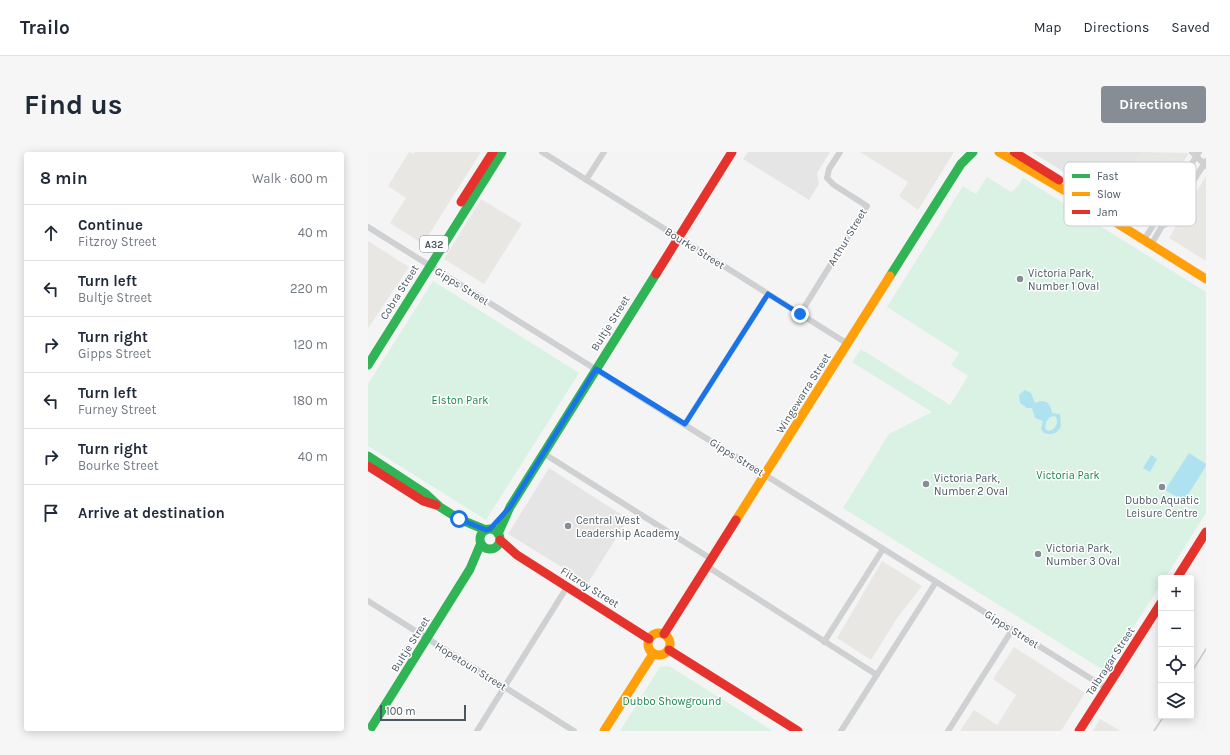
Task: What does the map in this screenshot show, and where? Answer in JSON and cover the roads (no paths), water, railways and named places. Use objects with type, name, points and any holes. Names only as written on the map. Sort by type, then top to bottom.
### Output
[{"type":"main road","name":"Cobra Street","points":[[368,365],[493,152]]},
{"type":"main road","name":"Cobra Street","points":[[368,350],[502,152]]},
{"type":"main road","name":"Bultje Street","points":[[470,569],[496,542],[510,507],[732,152]]},
{"type":"main road","name":"Wingewarra Street","points":[[961,164],[963,152]]},
{"type":"main road","name":"Wingewarra Street","points":[[664,634],[961,164],[973,152]]},
{"type":"main road","points":[[999,152],[1064,190]]},
{"type":"main road","points":[[1014,152],[1064,185]]},
{"type":"main road","points":[[1125,226],[1206,273]]},
{"type":"main road","points":[[1128,226],[1206,279]]},
{"type":"main road","points":[[368,456],[426,494],[440,507]]},
{"type":"main road","points":[[368,466],[423,500],[440,507],[459,519],[488,530],[496,542],[484,546],[459,519]]},
{"type":"main road","name":"Bultje Street","points":[[369,731],[470,569],[481,541],[482,534],[488,530],[510,507]]},
{"type":"main road","points":[[1179,575],[1206,532]]},
{"type":"main road","name":"Fitzroy Street","points":[[496,542],[649,639]]},
{"type":"main road","name":"Talbragar Street","points":[[1079,731],[1158,608]]},
{"type":"main road","points":[[654,634],[664,634],[670,643],[669,650],[660,656],[653,654],[648,649],[649,639],[654,634]]},
{"type":"main road","points":[[669,650],[798,731]]},
{"type":"main road","points":[[604,731],[653,654]]},
{"type":"street","name":"Bourke Street","points":[[542,152],[848,344]]},
{"type":"street","points":[[586,180],[604,152]]},
{"type":"street","name":"Arthur Street","points":[[800,314],[867,206],[830,182],[827,178],[829,169],[840,152]]},
{"type":"street","points":[[1191,162],[1196,153],[1205,164],[1196,178]]},
{"type":"street","points":[[1149,240],[1157,226]]},
{"type":"street","points":[[1149,240],[1162,226]]},
{"type":"street","name":"Gipps Street","points":[[368,227],[1106,688]]},
{"type":"street","points":[[685,424],[768,294]]},
{"type":"street","points":[[543,453],[710,563],[824,642],[877,675]]},
{"type":"street","points":[[824,642],[883,549]]},
{"type":"street","points":[[841,731],[936,582]]},
{"type":"street","points":[[476,731],[567,587]]},
{"type":"street","name":"Hopetoun Street","points":[[368,601],[574,731]]},
{"type":"street","points":[[948,731],[1012,630]]},
{"type":"water","points":[[1025,390],[1031,393],[1035,403],[1041,401],[1049,404],[1052,413],[1060,414],[1061,426],[1058,430],[1052,434],[1044,433],[1041,429],[1043,421],[1035,418],[1032,408],[1027,408],[1020,403],[1019,395]],"holes":[[[1055,416],[1057,423],[1055,427],[1048,431],[1045,428],[1046,422],[1050,417]]]},
{"type":"water","points":[[1189,453],[1206,464],[1206,466],[1184,501],[1165,490]]},
{"type":"water","points":[[1151,455],[1157,459],[1150,472],[1143,468]]},
{"type":"railway","points":[[1194,668],[1206,649]]},
{"type":"railway","points":[[1154,731],[1162,719]]},
{"type":"place","name":"Victoria Park, Number 1 Oval","points":[[1020,279]]},
{"type":"place","name":"Victoria Park, Number 2 Oval","points":[[926,484]]},
{"type":"place","name":"Dubbo Aquatic Leisure Centre","points":[[1162,487]]},
{"type":"place","name":"Central West Leadership Academy","points":[[568,526]]},
{"type":"place","name":"Victoria Park, Number 3 Oval","points":[[1038,554]]},
{"type":"park label","name":"Elston Park","points":[[460,400]]},
{"type":"park label","name":"Victoria Park","points":[[1068,475]]},
{"type":"park label","name":"Dubbo Showground","points":[[672,701]]}]
